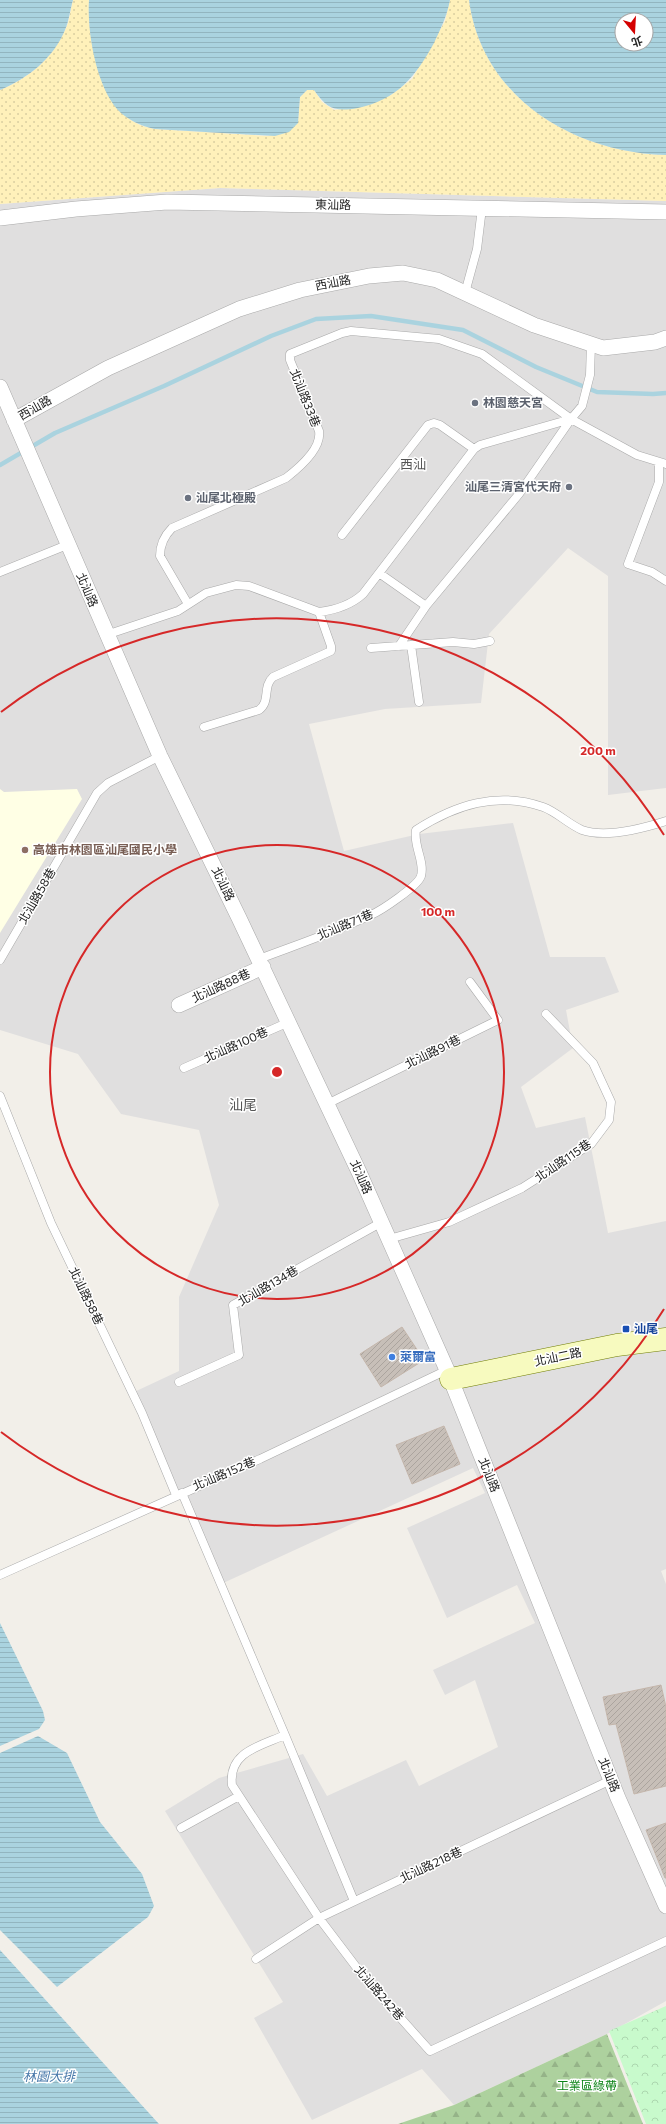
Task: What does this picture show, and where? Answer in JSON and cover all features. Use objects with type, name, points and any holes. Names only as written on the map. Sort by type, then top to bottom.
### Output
[{"type":"street","name":"東汕路","points":[[0,218],[76,208],[167,202],[666,212]]},
{"type":"street","name":"西汕路","points":[[16,426],[108,368],[239,309],[300,290],[370,276],[403,273],[437,280],[534,326],[603,348],[654,342],[666,338]]},
{"type":"street","name":"北汕路","points":[[1,393],[160,756],[261,963],[382,1222],[449,1375],[611,1780],[666,1906]]},
{"type":"street","name":"北汕路88巷","points":[[179,1005],[261,963]]},
{"type":"street","name":"北汕二路","points":[[449,1375],[616,1345],[666,1339]]},
{"type":"lane","points":[[465,293],[477,249],[482,208]]},
{"type":"lane","name":"北汕路33巷","points":[[188,604],[160,556],[160,547],[167,533],[172,528],[286,478],[295,471],[317,446],[320,438],[319,431],[290,360],[290,354],[295,350],[351,331],[439,339],[482,354],[571,419],[637,455],[663,463],[659,482],[628,564],[652,572],[666,580]]},
{"type":"lane","points":[[399,646],[426,606],[519,494],[571,419],[582,406],[590,375],[591,344]]},
{"type":"lane","points":[[106,635],[178,611],[206,593],[236,585],[249,586],[319,612],[329,611],[356,600],[363,594],[474,448],[480,444],[571,419]]},
{"type":"lane","points":[[342,535],[428,425],[434,423],[440,425],[474,448]]},
{"type":"lane","points":[[0,572],[67,545]]},
{"type":"lane","points":[[379,573],[426,606]]},
{"type":"lane","points":[[204,727],[259,710],[265,703],[267,686],[273,677],[331,651],[331,646],[319,612]]},
{"type":"lane","points":[[371,648],[453,642],[474,644],[490,641]]},
{"type":"lane","points":[[412,645],[419,702]]},
{"type":"lane","name":"北汕路58巷","points":[[0,960],[97,793],[108,783],[160,756]]},
{"type":"lane","name":"北汕路71巷","points":[[261,963],[372,915],[414,886],[421,876],[421,866],[414,839],[416,830],[435,818],[478,802],[511,800],[543,807],[582,830],[599,833],[644,828],[666,822]]},
{"type":"lane","name":"北汕路91巷","points":[[327,1104],[498,1020],[470,982]]},
{"type":"lane","name":"北汕路115巷","points":[[389,1239],[449,1222],[522,1188],[591,1144],[609,1120],[611,1102],[593,1063],[546,1014]]},
{"type":"lane","name":"北汕路100巷","points":[[184,1068],[289,1022]]},
{"type":"lane","name":"北汕路58巷","points":[[0,1096],[51,1222],[179,1494],[285,1735],[354,1902]]},
{"type":"lane","name":"北汕路134巷","points":[[179,1382],[240,1355],[233,1305],[382,1222]]},
{"type":"lane","name":"北汕路152巷","points":[[0,1575],[449,1375]]},
{"type":"lane","name":"北汕路242巷","points":[[285,1735],[246,1752],[234,1764],[231,1774],[232,1785],[319,1918],[363,1976],[430,2051],[666,1941]]},
{"type":"lane","name":"北汕路218巷","points":[[256,1959],[319,1918],[611,1780]]},
{"type":"lane","points":[[181,1828],[239,1796]]},
{"type":"shaded area","points":[[220,188],[666,201],[666,788],[608,795],[608,576],[568,548],[489,634],[481,703],[385,709],[309,724],[344,851],[419,834],[513,823],[550,957],[605,957],[619,992],[566,1010],[573,1048],[521,1087],[536,1128],[585,1117],[608,1233],[666,1221],[666,1569],[661,1571],[666,1584],[666,2001],[607,2034],[454,2105],[422,2069],[312,2120],[254,2018],[283,2002],[165,1811],[219,1778],[303,1754],[327,1796],[406,1760],[419,1786],[498,1747],[475,1680],[445,1695],[433,1670],[535,1623],[517,1585],[447,1618],[407,1528],[485,1493],[473,1468],[221,1584],[132,1393],[179,1371],[179,1297],[219,1205],[199,1130],[121,1114],[78,1054],[0,1030],[0,204]]},
{"type":"shaded area","name":"高雄市林園區汕尾國民小學","points":[[0,789],[4,792],[77,789],[82,799],[0,933]]},
{"type":"green space","points":[[666,2006],[666,2124],[646,2124],[609,2031]]},
{"type":"green space","name":"工業區綠帶","points":[[607,2034],[643,2124],[398,2124],[454,2105]]},
{"type":"sand","points":[[73,0],[89,0],[90,30],[96,63],[109,94],[117,107],[133,122],[155,129],[268,136],[298,123],[300,97],[307,90],[314,90],[322,102],[334,110],[364,106],[391,95],[412,79],[445,21],[450,0],[469,0],[477,35],[492,65],[513,92],[538,114],[567,131],[598,144],[632,152],[666,155],[666,201],[220,188],[0,204],[0,90],[21,80],[46,59],[60,40],[67,27]]},
{"type":"water","points":[[0,0],[73,0],[66,27],[60,40],[47,59],[20,80],[0,90]]},
{"type":"water","points":[[89,0],[450,0],[444,22],[427,55],[412,76],[394,93],[372,104],[343,110],[332,108],[323,101],[314,90],[307,90],[300,97],[298,123],[289,132],[275,136],[155,129],[139,124],[125,116],[117,109],[110,98],[103,86],[98,72],[91,42]]},
{"type":"water","points":[[469,0],[666,0],[666,155],[632,152],[598,144],[567,131],[538,114],[513,92],[492,65],[477,35]]},
{"type":"water","points":[[0,1623],[43,1711],[45,1720],[39,1729],[0,1746]]},
{"type":"water","points":[[38,1736],[67,1753],[100,1822],[142,1874],[154,1906],[148,1917],[57,1987],[0,1930],[0,1753]]},
{"type":"water","name":"林園大排","points":[[0,1950],[159,2124],[0,2124]]},
{"type":"building","name":"萊爾富","points":[[402,1327],[424,1360],[381,1387],[360,1354]]},
{"type":"building","points":[[444,1426],[460,1464],[412,1484],[396,1445]]},
{"type":"building","points":[[661,1685],[666,1707],[666,1786],[634,1794],[616,1724],[609,1725],[603,1697]]},
{"type":"building","points":[[666,1823],[666,1878],[665,1878],[646,1830]]},
{"type":"waterway","points":[[0,465],[55,433],[164,386],[271,336],[316,319],[371,316],[463,330],[536,367],[597,392],[666,393]]},
{"type":"place","name":"林園慈天宮","points":[[475,403]]},
{"type":"place","name":"汕尾三清宮代天府","points":[[569,487]]},
{"type":"place","name":"汕尾北極殿","points":[[188,498]]},
{"type":"place","name":"高雄市林園區汕尾國民小學","points":[[25,850]]},
{"type":"place","name":"汕尾","points":[[626,1329]]},
{"type":"place","name":"萊爾富","points":[[392,1357]]},
{"type":"district","name":"西汕","points":[[413,464]]},
{"type":"district","name":"汕尾","points":[[243,1105]]}]
